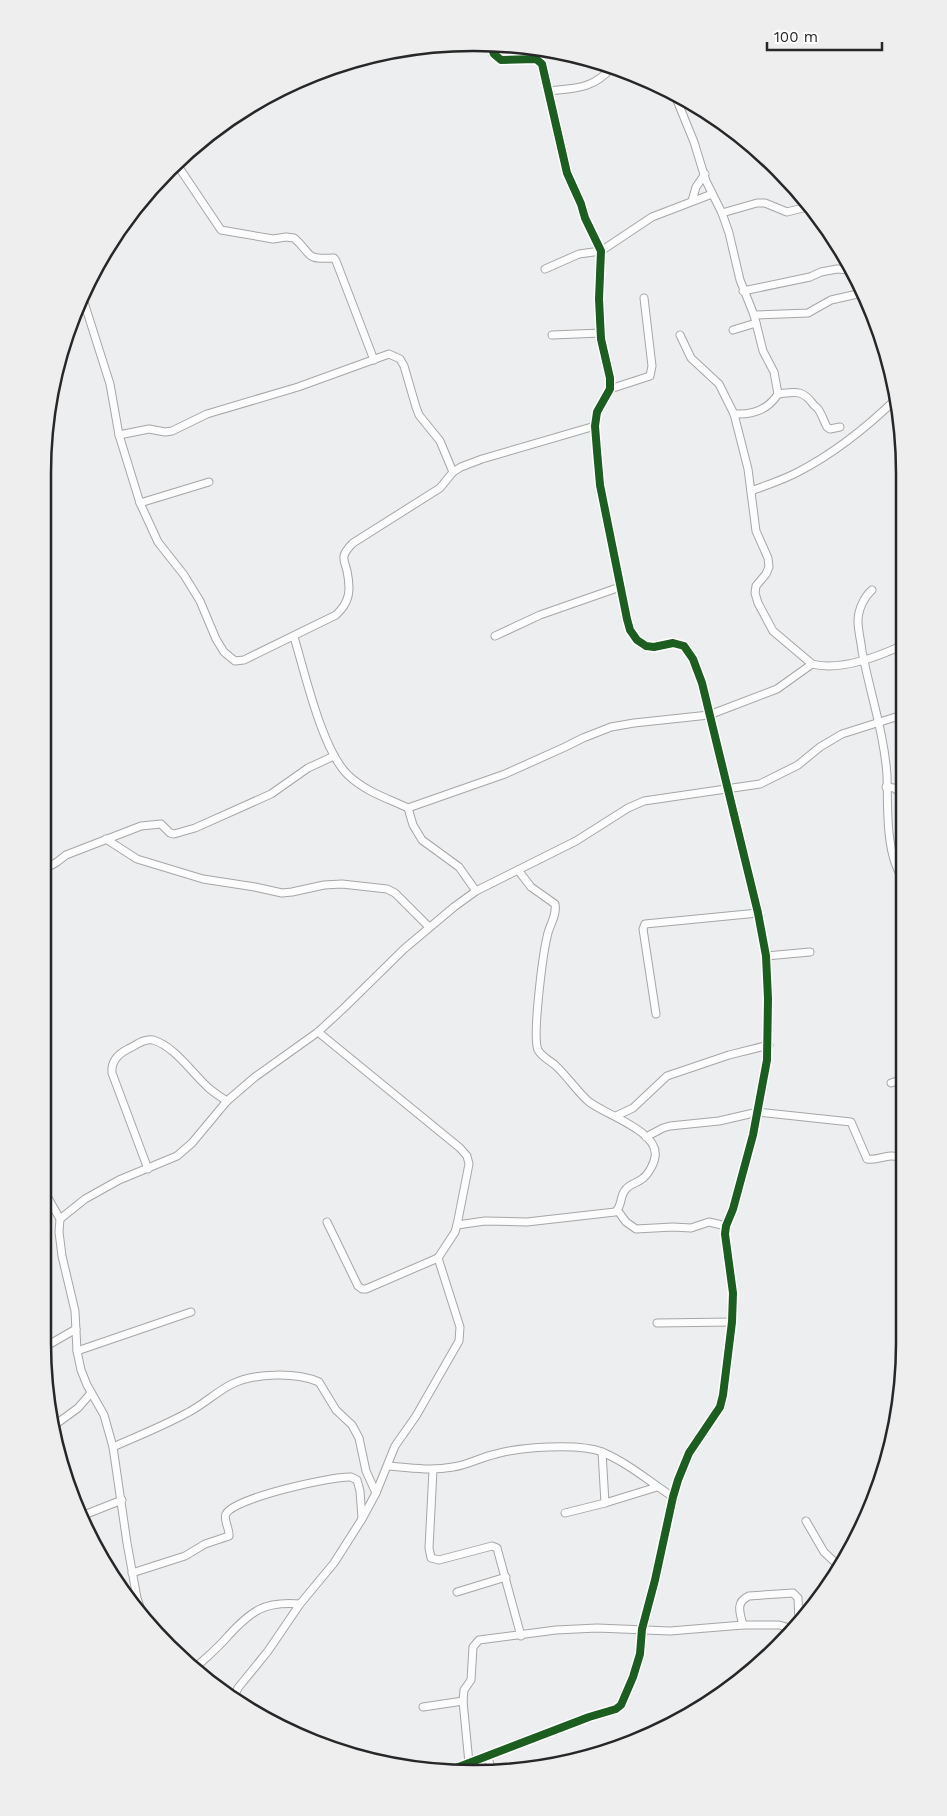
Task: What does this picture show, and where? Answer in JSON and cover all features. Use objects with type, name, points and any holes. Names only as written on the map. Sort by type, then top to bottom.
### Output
[{"type":"street","points":[[465,1765],[589,1717],[616,1709],[621,1705],[633,1677],[640,1654],[642,1629],[673,1497],[689,1453],[720,1407],[724,1394],[732,1322],[733,1292],[726,1226],[742,1177],[758,1112],[768,1045],[766,956],[758,914],[702,683],[689,652],[684,646],[677,644],[654,647],[646,646],[637,640],[630,630],[620,587],[600,485],[596,426],[597,412],[610,389],[610,378],[601,333],[599,299],[601,251],[585,218],[567,172],[542,64],[536,59],[501,60],[493,52]]},
{"type":"street","points":[[549,91],[580,88],[595,83],[607,73]]},
{"type":"street","points":[[679,105],[712,194],[722,213],[733,247],[743,290],[754,315],[759,340],[774,372],[778,394],[773,402],[765,408],[747,415],[734,414]]},
{"type":"street","points":[[181,170],[221,230],[272,239],[294,238],[308,255],[313,258],[320,260],[334,258],[374,360]]},
{"type":"street","points":[[692,201],[696,187],[705,174]]},
{"type":"street","points":[[545,269],[579,254],[601,251],[652,216],[712,194]]},
{"type":"street","points":[[722,213],[736,207],[757,203],[771,205],[787,212],[802,208]]},
{"type":"street","points":[[743,290],[810,277],[821,272],[843,269]]},
{"type":"street","points":[[754,315],[808,313],[831,300],[856,294]]},
{"type":"street","points":[[610,389],[650,376],[652,366],[644,298]]},
{"type":"street","points":[[85,307],[110,384],[119,435],[140,503],[158,542],[191,586],[204,608],[216,640],[224,652],[238,661],[294,637],[336,615],[346,603],[349,594],[344,555],[353,543],[440,488],[453,472],[482,459],[596,426]]},
{"type":"street","points":[[732,330],[756,323]]},
{"type":"street","points":[[552,335],[601,333]]},
{"type":"street","points":[[680,335],[691,358],[719,384],[734,414],[748,469],[756,530],[768,558],[769,567],[756,586],[755,593],[758,603],[773,631],[812,664],[831,666],[883,654],[896,649]]},
{"type":"street","points":[[119,435],[149,429],[165,432],[172,431],[207,414],[298,387],[389,354],[400,359],[404,366],[416,407],[440,441],[453,472]]},
{"type":"street","points":[[778,394],[792,392],[804,394],[809,397],[814,406],[820,411],[826,428],[840,427]]},
{"type":"street","points":[[751,491],[785,478],[808,466],[856,433],[890,404]]},
{"type":"street","points":[[140,503],[209,482]]},
{"type":"street","points":[[495,636],[540,615],[620,587]]},
{"type":"street","points":[[872,590],[864,600],[858,618],[864,659],[884,748],[887,812],[896,868]]},
{"type":"street","points":[[294,637],[317,716],[334,756],[347,774],[369,791],[408,808],[505,774],[603,730],[634,723],[709,715],[777,689],[812,664]]},
{"type":"street","points":[[60,1220],[85,1199],[119,1180],[177,1156],[192,1144],[227,1101],[255,1077],[318,1032],[345,1008],[384,966],[429,927],[476,891],[576,841],[628,808],[644,801],[760,784],[798,765],[820,747],[842,734],[896,717]]},
{"type":"street","points":[[51,865],[66,855],[140,826],[163,825],[170,833],[174,834],[195,828],[271,794],[308,768],[334,756]]},
{"type":"street","points":[[886,788],[896,790]]},
{"type":"street","points":[[408,808],[413,825],[422,840],[459,867],[476,891]]},
{"type":"street","points":[[106,839],[138,859],[203,879],[282,893],[324,885],[342,884],[387,889],[395,892],[429,927]]},
{"type":"street","points":[[457,1225],[485,1221],[527,1222],[612,1213],[618,1210],[626,1188],[646,1175],[655,1158],[651,1141],[616,1116],[590,1102],[538,1050],[541,973],[547,934],[556,911],[555,904],[531,887],[518,870]]},
{"type":"street","points":[[656,1014],[643,929],[645,924],[758,914]]},
{"type":"street","points":[[766,956],[810,952]]},
{"type":"street","points":[[318,1032],[441,1132],[467,1156],[469,1164],[455,1232],[438,1258],[366,1289],[358,1286],[327,1222]]},
{"type":"street","points":[[148,1169],[112,1073],[113,1064],[124,1051],[148,1040],[163,1045],[176,1055],[211,1090],[227,1101]]},
{"type":"street","points":[[616,1116],[633,1108],[667,1076],[729,1055],[768,1045]]},
{"type":"street","points":[[891,1083],[896,1081]]},
{"type":"street","points":[[646,1137],[670,1126],[719,1120],[758,1112],[851,1122],[867,1159],[874,1160],[891,1155],[896,1156]]},
{"type":"street","points":[[51,1204],[60,1220],[59,1232],[62,1256],[75,1311],[80,1370],[104,1415],[113,1446],[137,1597]]},
{"type":"street","points":[[618,1210],[626,1222],[636,1229],[691,1228],[709,1222],[726,1226]]},
{"type":"street","points":[[236,1692],[268,1651],[300,1604],[334,1563],[362,1519],[376,1494],[396,1446],[416,1416],[459,1340],[460,1327],[438,1258]]},
{"type":"street","points":[[77,1351],[191,1312]]},
{"type":"street","points":[[657,1323],[732,1322]]},
{"type":"street","points":[[51,1343],[76,1329]]},
{"type":"street","points":[[113,1446],[160,1427],[202,1405],[231,1384],[244,1379],[282,1375],[301,1376],[319,1382],[336,1410],[352,1425],[359,1438],[366,1471],[376,1494]]},
{"type":"street","points":[[59,1422],[78,1408],[91,1393]]},
{"type":"street","points":[[388,1466],[433,1470],[463,1465],[495,1454],[521,1448],[589,1449],[602,1452],[634,1470],[673,1497]]},
{"type":"street","points":[[602,1452],[605,1503]]},
{"type":"street","points":[[433,1470],[428,1548],[431,1558],[439,1560],[495,1546],[498,1548],[520,1636]]},
{"type":"street","points":[[132,1573],[185,1556],[206,1544],[229,1536],[227,1513],[236,1505],[268,1493],[352,1477],[357,1480],[360,1491],[362,1519]]},
{"type":"street","points":[[566,1513],[605,1503],[656,1486]]},
{"type":"street","points":[[88,1514],[122,1500]]},
{"type":"street","points":[[806,1521],[824,1552],[835,1561]]},
{"type":"street","points":[[456,1592],[506,1578]]},
{"type":"street","points":[[743,1624],[739,1608],[740,1601],[748,1596],[793,1593],[798,1598],[799,1612]]},
{"type":"street","points":[[199,1664],[251,1614],[274,1605],[300,1604]]},
{"type":"street","points":[[469,1763],[463,1701],[464,1690],[471,1680],[473,1647],[476,1642],[483,1639],[520,1636],[556,1630],[642,1629],[670,1631],[743,1624],[785,1627]]},
{"type":"street","points":[[423,1707],[463,1701]]},
{"type":"street","points":[[487,1756],[490,1764]]},
{"type":"cycle path","points":[[465,1765],[589,1717],[616,1709],[621,1705],[640,1654],[642,1629],[678,1480],[689,1453],[720,1407],[723,1395],[732,1322],[733,1293],[725,1234],[726,1226],[733,1209],[753,1135],[767,1060],[768,999],[766,956],[758,913],[702,683],[693,659],[684,646],[673,643],[654,647],[646,646],[637,640],[630,630],[627,619],[600,485],[595,426],[597,412],[610,389],[610,378],[601,339],[599,299],[601,251],[567,173],[542,64],[536,59],[501,60],[493,52]]}]
